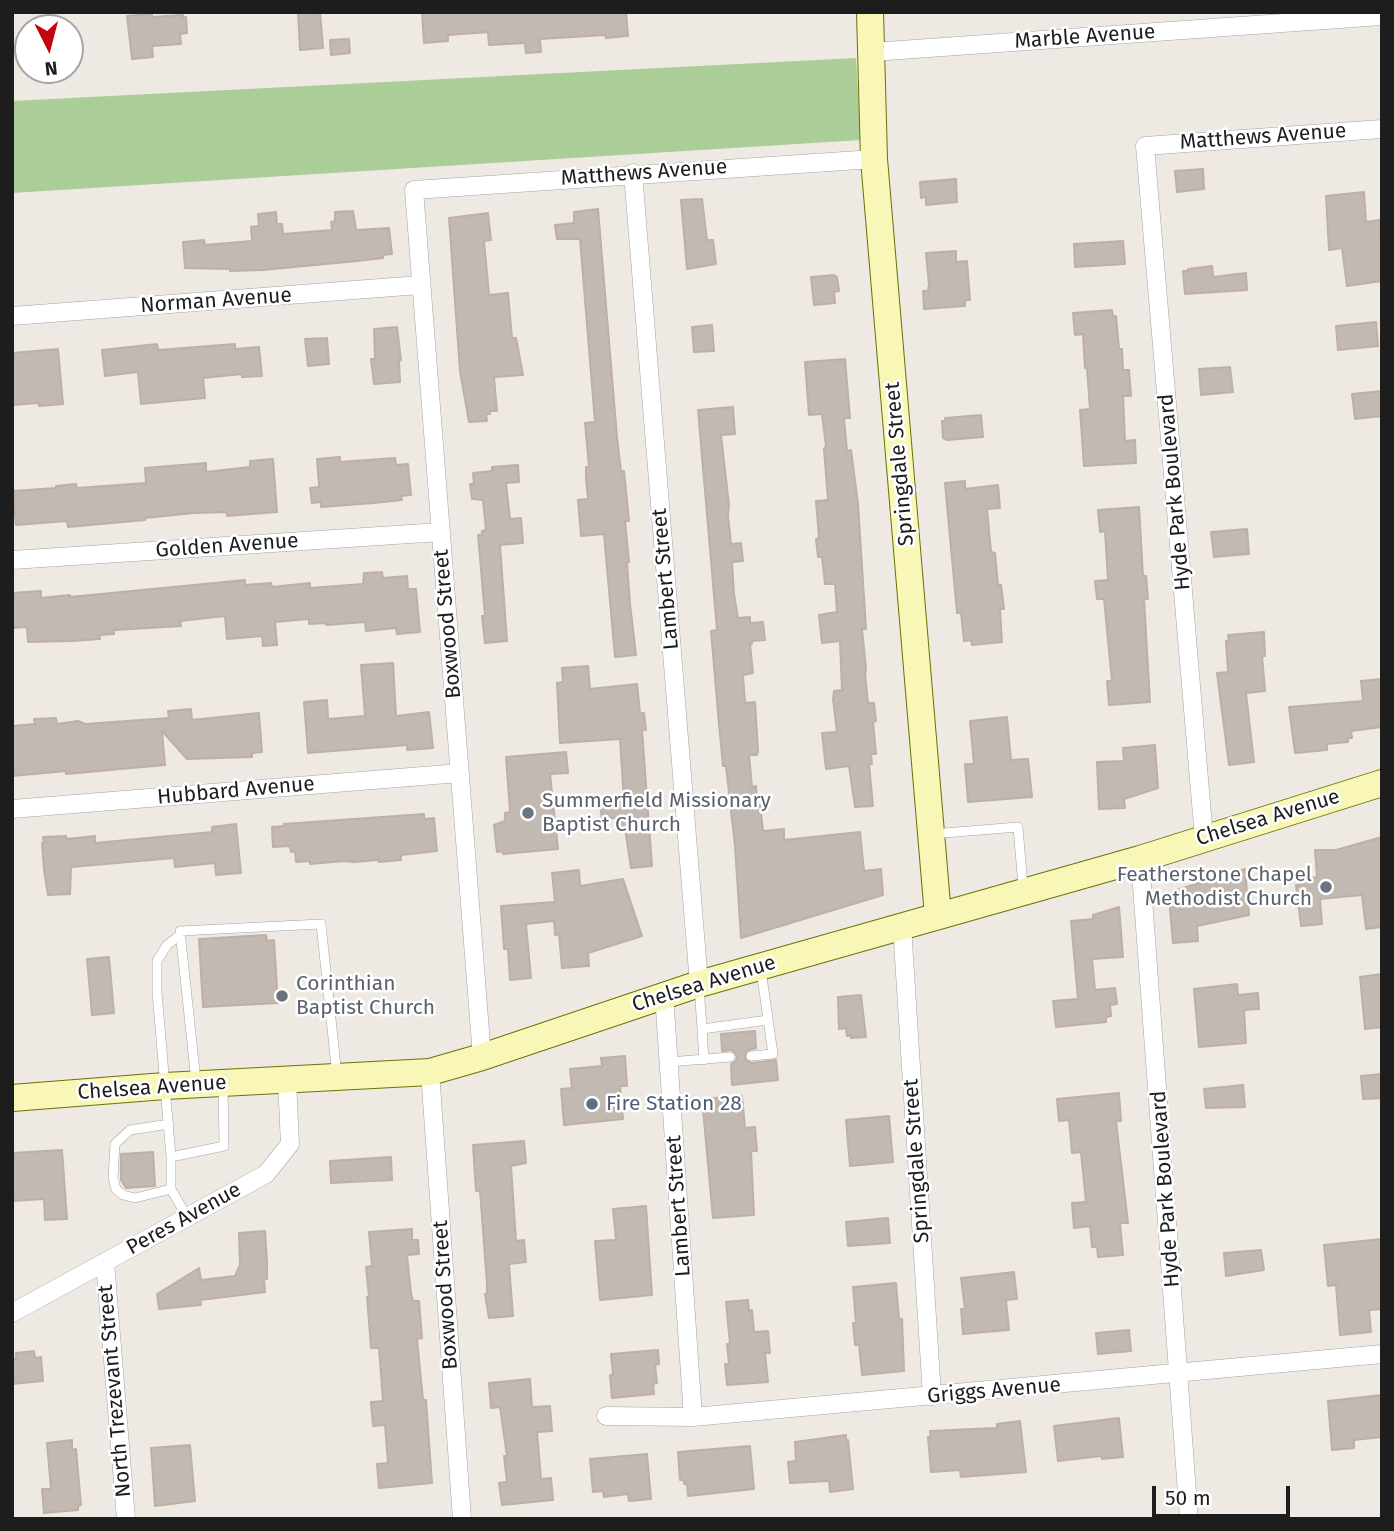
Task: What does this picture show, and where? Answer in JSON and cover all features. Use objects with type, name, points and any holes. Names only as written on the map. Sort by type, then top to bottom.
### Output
[{"type":"main road","name":"Springdale Street","points":[[870,12],[874,159],[938,916]]},
{"type":"main road","name":"Chelsea Avenue","points":[[12,1098],[196,1084],[430,1072],[699,984],[1140,859],[1382,783]]},
{"type":"street","name":"Marble Avenue","points":[[872,52],[1382,16]]},
{"type":"street","name":"Matthews Avenue","points":[[1145,146],[1382,129]]},
{"type":"street","name":"Hyde Park Boulevard","points":[[1145,146],[1204,838]]},
{"type":"street","name":"Matthews Avenue","points":[[414,190],[633,173],[874,159]]},
{"type":"street","name":"Lambert Street","points":[[633,173],[699,984]]},
{"type":"street","name":"Boxwood Street","points":[[414,190],[482,1057]]},
{"type":"street","name":"Norman Avenue","points":[[12,316],[421,285]]},
{"type":"street","name":"Golden Avenue","points":[[12,560],[441,532]]},
{"type":"street","name":"Hubbard Avenue","points":[[12,809],[460,773]]},
{"type":"street","name":"Hyde Park Boulevard","points":[[1140,859],[1189,1519]]},
{"type":"street","name":"Springdale Street","points":[[902,926],[932,1396]]},
{"type":"street","name":"Lambert Street","points":[[664,995],[693,1417]]},
{"type":"street","name":"Boxwood Street","points":[[430,1072],[462,1519]]},
{"type":"street","name":"Peres Avenue","points":[[12,1313],[266,1174],[290,1144],[287,1081]]},
{"type":"street","name":"North Trezevant Street","points":[[105,1262],[126,1519]]},
{"type":"street","name":"Griggs Avenue","points":[[606,1416],[693,1417],[1382,1354]]},
{"type":"lane","points":[[931,835],[1018,827],[1024,893]]},
{"type":"lane","points":[[187,1217],[170,1189],[169,1124],[157,992],[157,961],[167,946],[180,935],[180,931],[321,924],[338,1077]]},
{"type":"lane","points":[[180,935],[196,1084]]},
{"type":"lane","points":[[751,1056],[773,1054],[761,967]]},
{"type":"lane","points":[[699,984],[704,1060]]},
{"type":"lane","points":[[702,1029],[768,1020]]},
{"type":"lane","points":[[669,1062],[730,1057]]},
{"type":"lane","points":[[171,1157],[224,1146],[223,1083]]},
{"type":"lane","points":[[169,1124],[130,1130],[122,1137],[115,1144],[113,1178],[116,1189],[123,1195],[135,1198],[170,1189]]},
{"type":"green space","points":[[856,58],[861,140],[12,193],[12,101]]},
{"type":"building","points":[[298,12],[320,12],[323,48],[300,50]]},
{"type":"building","points":[[422,12],[626,12],[628,36],[540,39],[541,52],[526,53],[525,43],[489,45],[488,32],[448,35],[448,41],[424,43]]},
{"type":"building","points":[[152,14],[152,17],[183,15],[183,18],[186,17],[187,33],[180,34],[181,44],[152,46],[153,57],[132,59],[127,16]]},
{"type":"building","points":[[349,39],[350,53],[331,55],[330,40]]},
{"type":"building","points":[[1203,169],[1204,189],[1177,192],[1175,171]]},
{"type":"building","points":[[956,179],[957,202],[926,205],[926,197],[921,198],[920,182]]},
{"type":"building","points":[[1364,192],[1366,222],[1380,220],[1382,281],[1347,286],[1342,248],[1329,250],[1326,196]]},
{"type":"building","points":[[702,199],[707,240],[713,240],[716,264],[687,269],[681,200]]},
{"type":"building","points":[[598,209],[617,437],[621,472],[624,471],[629,521],[625,521],[627,563],[636,655],[615,657],[604,534],[581,536],[578,500],[588,499],[586,467],[589,467],[585,423],[595,422],[580,239],[557,239],[555,225],[574,223],[574,212]]},
{"type":"building","points":[[353,211],[356,230],[389,228],[392,254],[383,255],[383,258],[263,270],[185,268],[183,242],[204,240],[205,245],[252,241],[251,227],[259,226],[258,214],[276,212],[277,224],[282,224],[283,234],[332,230],[331,222],[335,221],[335,212]]},
{"type":"building","points":[[488,213],[491,240],[484,241],[489,295],[508,293],[512,338],[516,338],[523,375],[494,377],[497,411],[486,414],[487,421],[469,422],[460,371],[449,218]]},
{"type":"building","points":[[1123,241],[1125,264],[1075,267],[1074,244]]},
{"type":"building","points":[[956,251],[956,262],[967,261],[970,300],[965,300],[965,306],[924,309],[923,291],[928,291],[929,285],[926,253]]},
{"type":"building","points":[[1212,266],[1213,277],[1246,273],[1247,290],[1185,294],[1183,271]]},
{"type":"building","points":[[811,277],[837,277],[839,291],[834,292],[835,303],[814,305]]},
{"type":"building","points":[[1112,310],[1113,317],[1116,316],[1123,370],[1129,370],[1131,396],[1123,396],[1125,441],[1135,440],[1136,463],[1084,466],[1080,410],[1090,409],[1083,334],[1075,335],[1073,313]]},
{"type":"building","points":[[1376,322],[1378,346],[1338,350],[1336,326]]},
{"type":"building","points":[[712,325],[714,351],[694,352],[692,327]]},
{"type":"building","points":[[397,327],[401,360],[400,382],[374,384],[371,359],[375,359],[374,329]]},
{"type":"building","points":[[327,338],[329,364],[308,366],[305,339]]},
{"type":"building","points":[[157,344],[158,350],[235,344],[235,349],[259,347],[262,376],[242,377],[242,374],[203,378],[205,398],[141,404],[138,372],[105,376],[102,350]]},
{"type":"building","points":[[58,349],[63,404],[12,405],[12,353]]},
{"type":"building","points":[[845,359],[850,418],[844,418],[847,451],[851,450],[858,504],[866,629],[862,629],[865,674],[868,703],[874,703],[876,721],[873,722],[876,754],[871,754],[872,764],[869,764],[873,806],[855,807],[849,766],[826,769],[822,733],[837,732],[833,699],[834,691],[842,690],[840,641],[822,643],[819,615],[837,612],[835,584],[825,584],[822,557],[818,557],[816,501],[828,500],[824,449],[826,446],[822,414],[809,415],[805,362]]},
{"type":"building","points":[[1230,367],[1233,392],[1201,395],[1199,369]]},
{"type":"building","points":[[1382,391],[1382,416],[1355,419],[1352,394]]},
{"type":"building","points":[[733,407],[735,434],[721,435],[731,544],[741,543],[743,561],[732,562],[734,594],[738,618],[750,617],[750,623],[763,622],[765,640],[752,641],[750,644],[753,673],[743,675],[745,703],[755,702],[758,751],[757,755],[749,755],[752,787],[756,786],[763,831],[784,829],[784,840],[860,832],[864,871],[881,869],[883,895],[741,938],[735,846],[726,766],[723,766],[711,631],[717,630],[698,410]]},
{"type":"building","points":[[981,415],[983,437],[943,438],[942,421],[946,421],[945,418]]},
{"type":"building","points":[[340,457],[340,462],[395,458],[396,465],[408,464],[411,495],[401,496],[402,500],[374,503],[321,507],[321,502],[312,503],[310,488],[319,487],[317,459]]},
{"type":"building","points":[[273,459],[277,512],[227,516],[227,512],[194,513],[68,527],[67,521],[16,525],[13,491],[76,484],[77,488],[146,483],[145,468],[206,463],[206,472],[250,467],[250,461]]},
{"type":"building","points":[[518,465],[519,482],[506,483],[510,519],[521,518],[523,543],[500,545],[507,641],[485,643],[478,535],[482,535],[482,531],[486,530],[483,500],[472,499],[470,484],[474,484],[473,473],[492,471],[492,467]]},
{"type":"building","points":[[965,481],[965,489],[998,485],[1000,508],[987,509],[991,552],[995,553],[998,585],[1001,585],[1004,609],[1000,609],[1002,642],[972,645],[971,640],[964,641],[961,613],[957,613],[945,483]]},
{"type":"building","points":[[1139,507],[1143,576],[1146,576],[1148,599],[1144,599],[1150,702],[1109,705],[1107,681],[1112,681],[1104,599],[1097,599],[1095,581],[1108,580],[1105,531],[1100,532],[1098,510]]},
{"type":"building","points":[[1247,529],[1249,554],[1214,557],[1211,532]]},
{"type":"building","points":[[382,572],[383,578],[407,576],[408,589],[416,589],[420,632],[397,634],[396,628],[366,631],[365,622],[326,625],[309,624],[309,619],[275,622],[277,645],[263,646],[262,636],[227,639],[225,616],[180,621],[181,626],[114,630],[114,634],[99,635],[100,639],[73,641],[28,642],[27,627],[12,628],[12,593],[41,591],[41,598],[70,597],[245,580],[245,585],[271,583],[272,587],[310,583],[310,588],[363,584],[364,573]]},
{"type":"building","points":[[1264,632],[1265,656],[1262,656],[1265,691],[1246,693],[1254,762],[1229,765],[1217,673],[1228,672],[1228,635]]},
{"type":"building","points":[[393,663],[396,716],[429,712],[433,748],[407,750],[407,745],[308,753],[304,702],[327,700],[328,719],[365,716],[361,665]]},
{"type":"building","points":[[588,666],[590,689],[637,684],[640,713],[644,713],[646,730],[642,730],[652,866],[631,868],[625,828],[617,828],[615,818],[602,819],[600,804],[624,801],[620,739],[560,743],[557,683],[563,682],[562,668]]},
{"type":"building","points":[[1382,679],[1382,727],[1351,731],[1352,738],[1348,738],[1348,742],[1327,744],[1327,750],[1295,753],[1289,707],[1363,701],[1361,681]]},
{"type":"building","points":[[191,709],[192,720],[259,713],[262,752],[252,753],[252,757],[187,759],[162,731],[165,765],[12,776],[12,726],[35,724],[34,719],[56,718],[57,724],[78,721],[85,724],[169,718],[168,711]]},
{"type":"building","points":[[1007,717],[1011,760],[1028,759],[1032,797],[968,802],[965,764],[974,764],[970,721]]},
{"type":"building","points":[[1155,745],[1158,788],[1124,799],[1125,808],[1099,809],[1097,762],[1124,761],[1123,748]]},
{"type":"building","points":[[566,752],[568,773],[550,774],[558,849],[503,854],[502,851],[497,852],[494,825],[505,821],[505,813],[510,812],[506,757]]},
{"type":"building","points":[[424,814],[424,819],[434,818],[437,851],[401,855],[401,860],[310,864],[310,861],[296,862],[295,851],[291,852],[290,846],[273,847],[272,827],[285,826],[284,824]]},
{"type":"building","points":[[236,824],[241,873],[216,875],[215,863],[175,867],[174,858],[71,867],[70,894],[48,895],[43,837],[66,836],[67,839],[95,836],[95,843],[212,832],[212,827]]},
{"type":"building","points":[[1382,837],[1382,927],[1366,929],[1362,895],[1320,899],[1322,924],[1301,926],[1296,885],[1301,885],[1300,880],[1317,877],[1315,850],[1336,850]]},
{"type":"building","points":[[1245,869],[1249,915],[1197,926],[1198,941],[1173,943],[1169,897],[1173,891]]},
{"type":"building","points":[[579,870],[580,886],[623,879],[642,936],[588,953],[589,966],[562,968],[559,934],[555,935],[554,921],[526,924],[531,978],[510,980],[508,949],[504,949],[501,906],[555,902],[552,873]]},
{"type":"building","points":[[1119,907],[1123,957],[1092,959],[1095,990],[1115,988],[1117,1004],[1110,1005],[1111,1016],[1106,1017],[1106,1022],[1056,1027],[1053,1001],[1078,999],[1071,921],[1093,919],[1093,915]]},
{"type":"building","points":[[266,935],[267,941],[274,940],[278,1003],[203,1007],[199,939]]},
{"type":"building","points":[[109,957],[114,1013],[92,1015],[87,959]]},
{"type":"building","points":[[1382,974],[1382,1027],[1365,1029],[1360,977]]},
{"type":"building","points":[[1237,984],[1238,995],[1258,993],[1259,1009],[1244,1010],[1246,1043],[1199,1047],[1194,989]]},
{"type":"building","points":[[861,995],[866,1037],[851,1038],[851,1035],[847,1036],[846,1028],[839,1029],[838,997]]},
{"type":"building","points":[[755,1031],[756,1048],[746,1051],[745,1059],[752,1063],[776,1060],[778,1080],[732,1085],[731,1064],[736,1061],[737,1056],[732,1050],[722,1051],[721,1034]]},
{"type":"building","name":"Fire Station 28","points":[[625,1056],[627,1086],[620,1086],[623,1119],[564,1125],[561,1089],[572,1088],[570,1069],[602,1066],[601,1058]]},
{"type":"building","points":[[1382,1074],[1382,1098],[1363,1099],[1361,1076]]},
{"type":"building","points":[[1243,1085],[1245,1107],[1206,1108],[1204,1089]]},
{"type":"building","points":[[1119,1093],[1121,1121],[1116,1121],[1128,1223],[1120,1223],[1123,1255],[1098,1257],[1097,1247],[1092,1247],[1090,1226],[1074,1228],[1072,1203],[1086,1202],[1081,1152],[1072,1153],[1069,1120],[1059,1121],[1057,1099]]},
{"type":"building","points":[[742,1096],[745,1128],[755,1127],[757,1151],[751,1151],[754,1215],[713,1218],[702,1099]]},
{"type":"building","points":[[889,1116],[893,1162],[850,1166],[846,1120]]},
{"type":"building","points":[[524,1141],[526,1163],[511,1166],[516,1241],[524,1240],[526,1262],[509,1264],[513,1316],[489,1318],[485,1294],[487,1284],[480,1190],[476,1191],[473,1145]]},
{"type":"building","points":[[62,1150],[67,1219],[45,1220],[44,1199],[12,1201],[12,1153]]},
{"type":"building","points":[[153,1152],[155,1186],[126,1188],[121,1180],[121,1154]]},
{"type":"building","points":[[391,1157],[392,1180],[331,1183],[330,1161]]},
{"type":"building","points":[[646,1206],[652,1295],[600,1300],[595,1241],[616,1240],[613,1209]]},
{"type":"building","points":[[888,1218],[890,1243],[848,1246],[846,1222]]},
{"type":"building","points":[[412,1229],[412,1240],[418,1240],[419,1254],[407,1255],[413,1301],[419,1301],[422,1338],[417,1339],[423,1400],[426,1400],[432,1483],[379,1488],[377,1464],[388,1463],[385,1425],[373,1426],[371,1402],[383,1401],[379,1348],[371,1348],[366,1267],[372,1266],[369,1232]]},
{"type":"building","points":[[265,1231],[265,1292],[200,1300],[201,1305],[159,1309],[157,1294],[199,1268],[201,1280],[235,1276],[240,1265],[239,1233]]},
{"type":"building","points":[[1382,1239],[1382,1309],[1369,1310],[1371,1332],[1340,1335],[1336,1285],[1328,1286],[1324,1245]]},
{"type":"building","points":[[1261,1250],[1264,1270],[1226,1276],[1224,1253]]},
{"type":"building","points":[[1014,1272],[1017,1299],[1006,1300],[1009,1330],[963,1334],[961,1309],[965,1309],[961,1278]]},
{"type":"building","points":[[896,1283],[899,1319],[902,1319],[904,1371],[862,1375],[859,1345],[855,1345],[853,1287]]},
{"type":"building","points":[[748,1300],[754,1332],[768,1331],[770,1353],[765,1353],[768,1382],[727,1385],[725,1364],[729,1364],[727,1344],[730,1344],[726,1302]]},
{"type":"building","points":[[1129,1330],[1131,1351],[1098,1354],[1096,1333]]},
{"type":"building","points":[[658,1350],[659,1364],[655,1365],[657,1383],[653,1384],[654,1394],[612,1398],[611,1354]]},
{"type":"building","points":[[34,1351],[35,1358],[41,1357],[43,1381],[12,1384],[12,1359],[16,1359],[16,1353]]},
{"type":"building","points":[[530,1379],[532,1407],[550,1406],[552,1431],[537,1432],[541,1479],[551,1478],[553,1500],[502,1505],[499,1483],[507,1482],[504,1456],[507,1456],[500,1407],[491,1408],[489,1383]]},
{"type":"building","points":[[1382,1395],[1382,1437],[1354,1440],[1354,1448],[1332,1450],[1328,1401]]},
{"type":"building","points":[[1119,1418],[1123,1457],[1102,1459],[1101,1456],[1058,1461],[1054,1426]]},
{"type":"building","points":[[1020,1421],[1026,1472],[961,1477],[960,1470],[931,1472],[928,1437],[931,1437],[930,1431],[997,1428],[997,1424]]},
{"type":"building","points":[[846,1435],[853,1489],[830,1492],[829,1481],[790,1483],[788,1462],[796,1461],[795,1442]]},
{"type":"building","points":[[72,1440],[72,1450],[76,1449],[81,1505],[78,1510],[44,1513],[42,1489],[51,1489],[47,1443]]},
{"type":"building","points":[[190,1445],[195,1501],[155,1506],[151,1448]]},
{"type":"building","points":[[750,1446],[754,1489],[688,1496],[687,1484],[680,1480],[678,1452]]},
{"type":"building","points":[[647,1454],[651,1499],[629,1501],[628,1494],[604,1497],[603,1491],[593,1492],[590,1459]]},
{"type":"place","name":"Summerfield Missionary Baptist Church","points":[[528,813]]},
{"type":"place","name":"Featherstone Chapel Methodist Church","points":[[1326,887]]},
{"type":"place","name":"Corinthian Baptist Church","points":[[282,996]]},
{"type":"place","name":"Fire Station 28","points":[[592,1104]]}]
